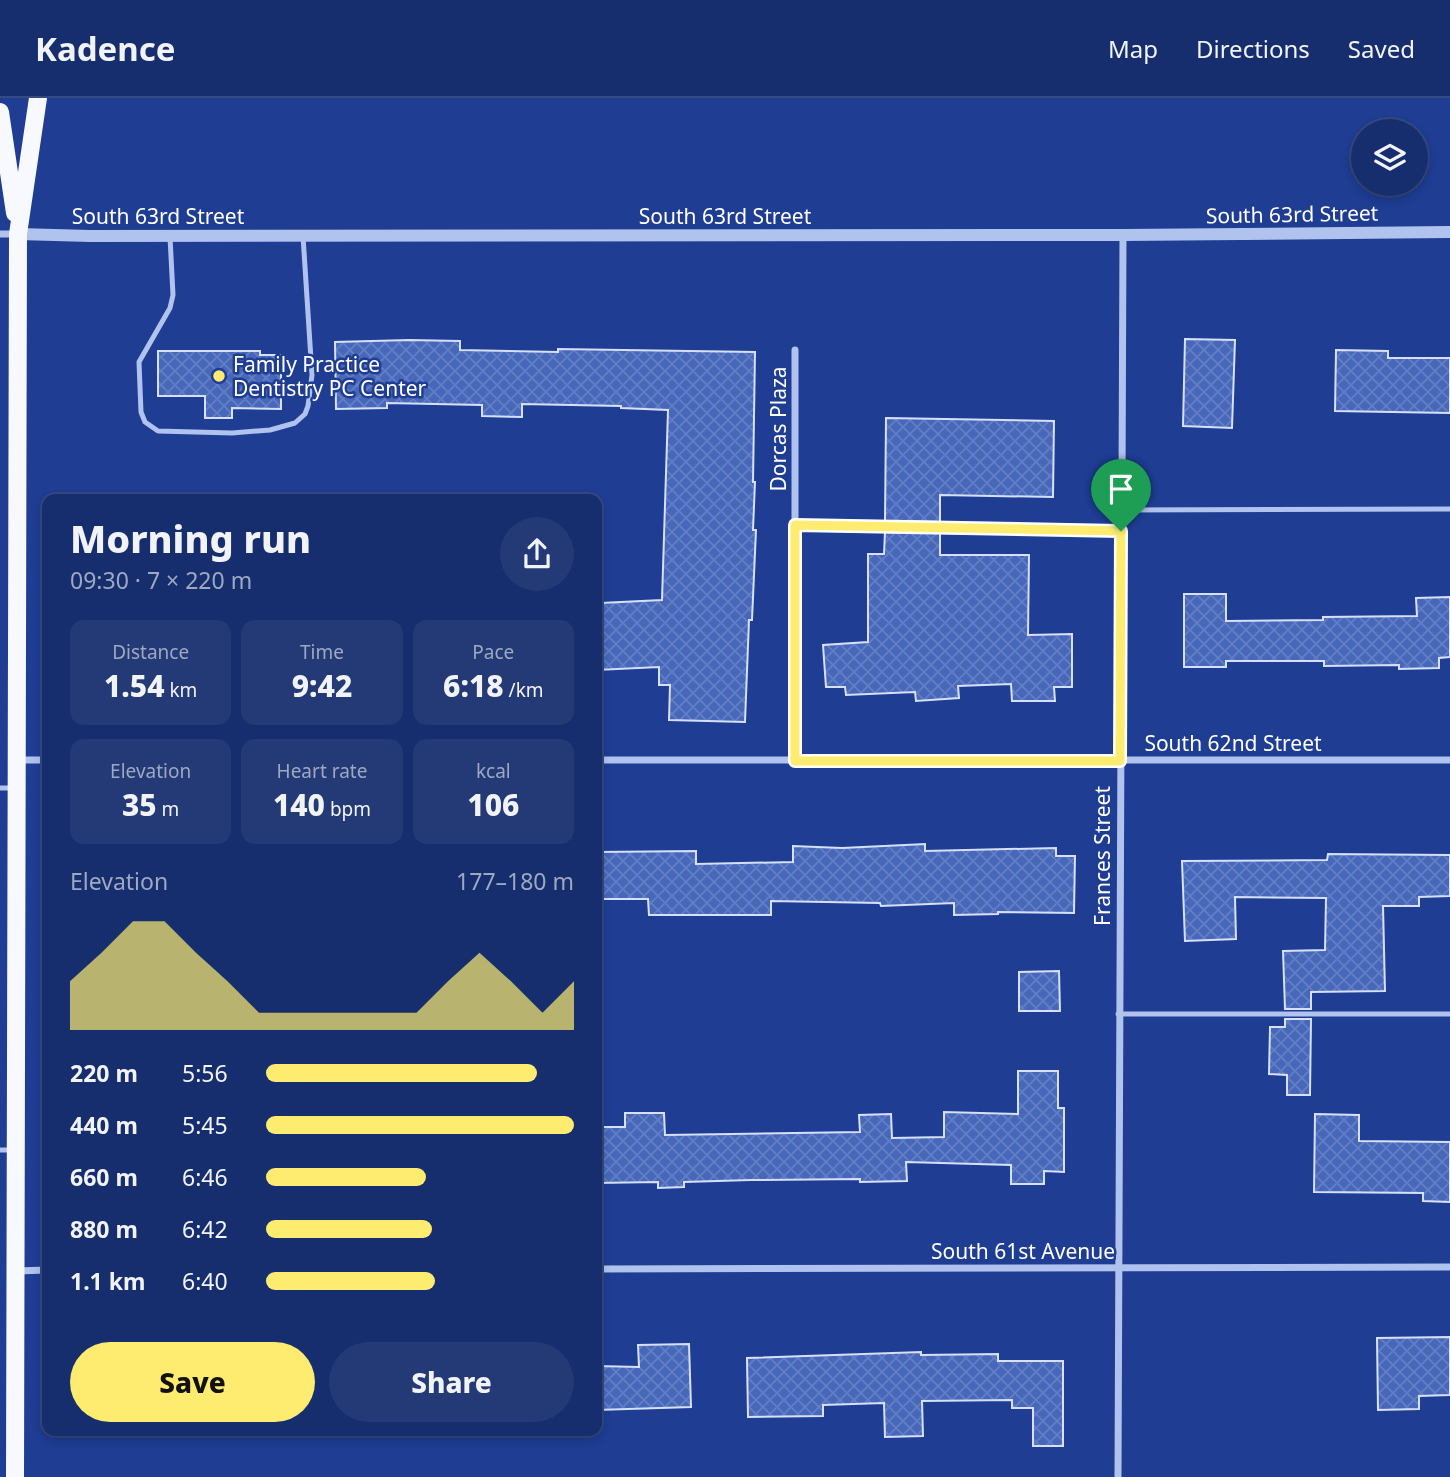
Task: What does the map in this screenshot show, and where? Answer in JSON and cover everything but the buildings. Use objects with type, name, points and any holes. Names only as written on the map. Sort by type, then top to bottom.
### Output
[{"type":"main road","points":[[9,234],[38,98]]},
{"type":"main road","points":[[0,112],[9,234],[17,760],[8,788],[7,1150],[14,1271],[15,1477]]},
{"type":"street","name":"South 63rd Street","points":[[9,234],[1123,235],[1450,232]]},
{"type":"street","name":"Frances Street","points":[[1118,1477],[1123,235]]},
{"type":"street","name":"Dorcas Plaza","points":[[795,349],[795,761]]},
{"type":"street","points":[[17,760],[42,760]]},
{"type":"street","name":"South 62nd Street","points":[[602,760],[1450,760]]},
{"type":"street","name":"South 61st Avenue","points":[[602,1269],[1450,1267]]},
{"type":"street","points":[[14,1271],[42,1270]]},
{"type":"lane","points":[[170,236],[173,295],[170,308],[140,356],[138,380],[141,412],[145,422],[158,431],[232,433],[270,430],[295,423],[309,406],[312,375],[303,236]]},
{"type":"lane","points":[[1121,510],[1450,509]]},
{"type":"lane","points":[[795,525],[1121,531]]},
{"type":"lane","points":[[1118,1014],[1450,1014]]},
{"type":"place","name":"Family Practice Dentistry PC Center","points":[[219,376]]},
{"type":"route","points":[[795,525],[1121,531],[1120,761],[795,761],[795,525]]}]
